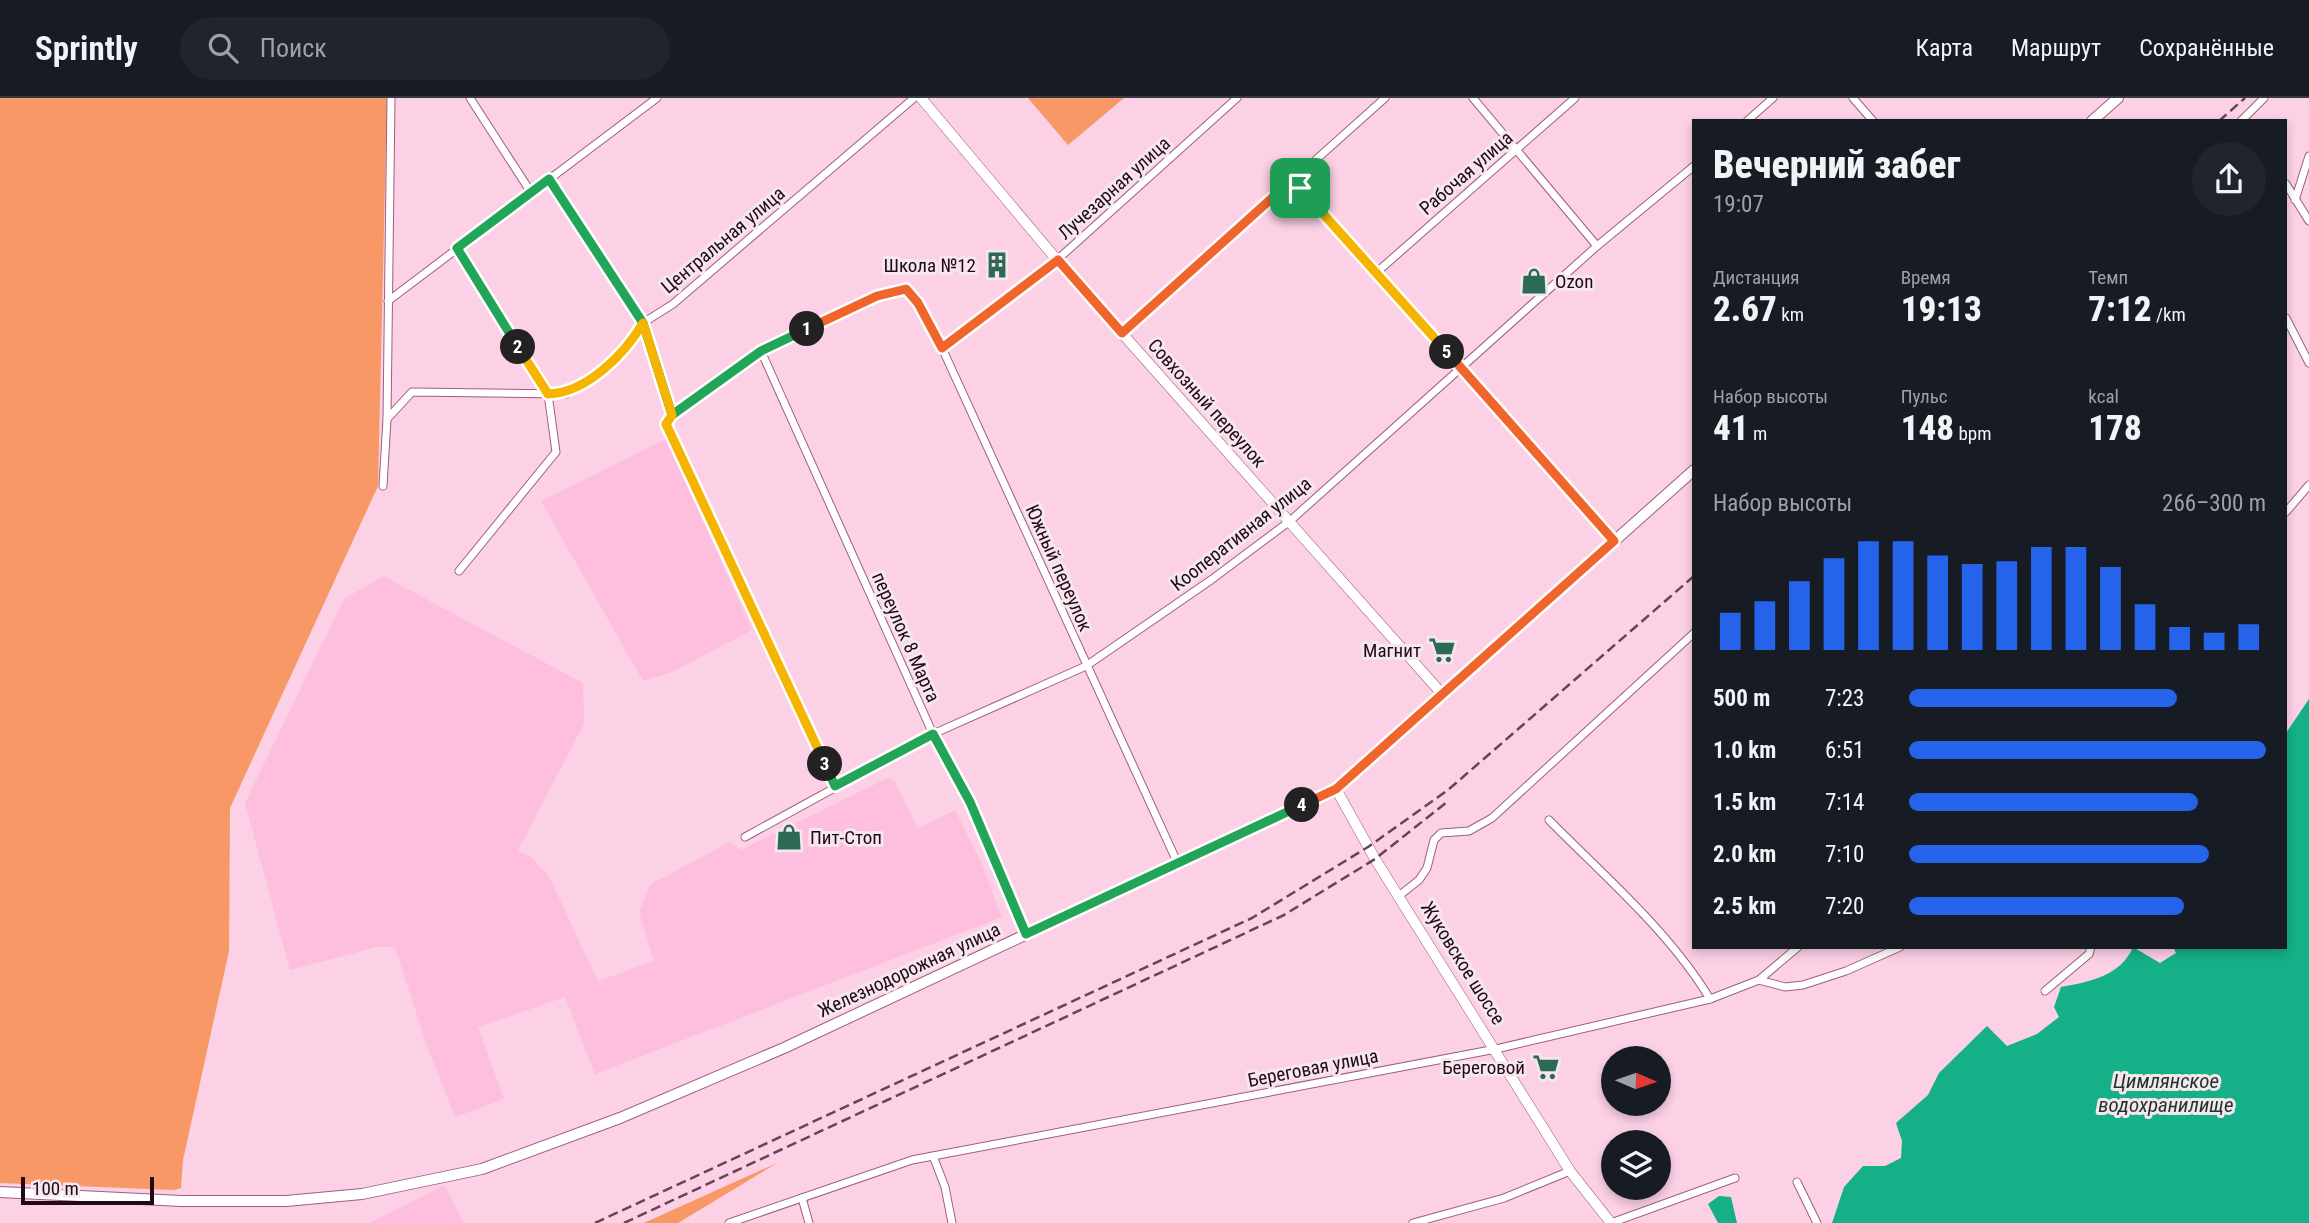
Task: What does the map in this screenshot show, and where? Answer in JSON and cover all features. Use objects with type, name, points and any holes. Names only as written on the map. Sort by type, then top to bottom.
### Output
[{"type":"main road","points":[[2094,119],[2118,98]]},
{"type":"main road","name":"Железнодорожная улица","points":[[0,1192],[181,1201],[286,1201],[362,1194],[482,1169],[620,1118],[784,1048],[1336,789],[1692,472]]},
{"type":"street","points":[[383,486],[387,419],[391,98]]},
{"type":"street","points":[[470,98],[532,194]]},
{"type":"street","points":[[388,302],[657,98]]},
{"type":"street","name":"Центральная улица","points":[[387,419],[412,393],[566,394],[613,361],[632,342],[643,323],[673,304],[914,98]]},
{"type":"street","name":"Совхозный переулок","points":[[922,98],[1058,260],[1443,695]]},
{"type":"street","name":"Лучезарная улица","points":[[942,348],[1058,260],[1237,98]]},
{"type":"street","points":[[1122,333],[1385,98]]},
{"type":"street","points":[[1473,98],[1597,246]]},
{"type":"street","name":"Рабочая улица","points":[[1377,272],[1575,98]]},
{"type":"street","points":[[1748,119],[1773,98]]},
{"type":"street","points":[[1853,98],[1871,119]]},
{"type":"street","points":[[2244,119],[2264,98]]},
{"type":"street","points":[[2295,200],[2309,156]]},
{"type":"street","name":"Кооперативная улица","points":[[745,837],[933,734],[1086,666],[1211,580],[1290,521],[1597,246],[1692,168]]},
{"type":"street","points":[[549,179],[643,323],[672,415]]},
{"type":"street","points":[[1292,180],[1377,272],[1614,541]]},
{"type":"street","points":[[2287,186],[2309,221]]},
{"type":"street","points":[[457,248],[548,394],[556,452],[459,571]]},
{"type":"street","name":"Южный переулок","points":[[761,351],[877,296],[906,289],[918,303],[942,348],[1178,864]]},
{"type":"street","points":[[2287,320],[2309,363]]},
{"type":"street","points":[[761,351],[672,415],[666,424],[835,786]]},
{"type":"street","name":"переулок 8 Марта","points":[[761,351],[933,734],[970,802],[1026,934]]},
{"type":"street","points":[[2287,511],[2309,485]]},
{"type":"street","points":[[1400,895],[1419,880],[1427,868],[1434,840],[1441,833],[1469,831],[1492,818],[1692,635]]},
{"type":"street","name":"Жуковское шоссе","points":[[1336,789],[1375,859],[1400,895],[1570,1171],[1611,1223]]},
{"type":"street","points":[[1549,820],[1647,920],[1700,982],[1710,999]]},
{"type":"street","points":[[1759,980],[1796,949]]},
{"type":"street","points":[[1759,980],[1784,987],[1803,985],[1846,971],[1896,949]]},
{"type":"street","points":[[2045,991],[2090,954],[2091,949]]},
{"type":"street","name":"Береговая улица","points":[[729,1223],[912,1160],[1496,1049],[1710,999],[1759,980]]},
{"type":"street","points":[[933,1156],[945,1187],[952,1223]]},
{"type":"street","points":[[1413,1223],[1504,1198],[1570,1171]]},
{"type":"street","points":[[1611,1223],[1628,1220],[1735,1178]]},
{"type":"street","points":[[1797,1182],[1817,1223]]},
{"type":"street","points":[[802,1198],[809,1223]]},
{"type":"shaded area","points":[[0,98],[387,98],[378,486],[230,808],[229,951],[183,1160],[181,1188],[174,1190],[0,1183]]},
{"type":"shaded area","points":[[1028,98],[1124,98],[1068,145]]},
{"type":"shaded area","points":[[666,439],[752,630],[672,672],[643,681],[541,501]]},
{"type":"shaded area","points":[[383,576],[583,683],[584,724],[518,850],[532,858],[549,877],[598,981],[654,961],[639,912],[650,885],[729,842],[741,850],[888,778],[894,780],[918,828],[955,810],[980,860],[1002,917],[595,1074],[565,997],[478,1027],[504,1099],[455,1117],[427,1046],[395,947],[377,947],[290,970],[245,803],[344,599]]},
{"type":"shaded area","points":[[777,1163],[678,1223],[644,1223]]},
{"type":"shaded area","points":[[445,1185],[464,1223],[369,1223]]},
{"type":"water","name":"Цимлянское водохранилище","points":[[2309,699],[2309,1223],[1832,1223],[1844,1187],[1863,1166],[1885,1166],[1901,1158],[1902,1141],[1896,1123],[1928,1095],[1939,1073],[1987,1026],[2007,1046],[2037,1034],[2059,1017],[2054,1007],[2061,987],[2103,976],[2121,965],[2132,949],[2160,963],[2176,953],[2174,949],[2287,949],[2287,732]]},
{"type":"water","points":[[1719,1196],[1731,1197],[1737,1223],[1718,1223],[1708,1204]]},
{"type":"railway","points":[[2221,119],[2245,98]]},
{"type":"railway","points":[[595,1223],[1252,918],[1368,847],[1448,790],[1692,578]]},
{"type":"railway","points":[[624,1223],[1284,915],[1375,859],[1447,802]]},
{"type":"place","name":"Школа №12","points":[[997,265]]},
{"type":"place","name":"Ozon","points":[[1534,281]]},
{"type":"place","name":"Магнит","points":[[1442,650]]},
{"type":"place","name":"Пит-Стоп","points":[[789,837]]},
{"type":"place","name":"Береговой","points":[[1546,1067]]},
{"type":"route","points":[[1300,188],[1292,180],[1122,333],[1058,260],[942,348],[918,303],[906,289],[895,289],[761,351],[672,415],[643,323],[549,179],[457,248],[548,394],[566,394],[613,361],[632,342],[643,323],[672,415],[666,424],[835,786],[933,734],[970,802],[1026,934],[1336,789],[1614,541],[1300,188]]}]
